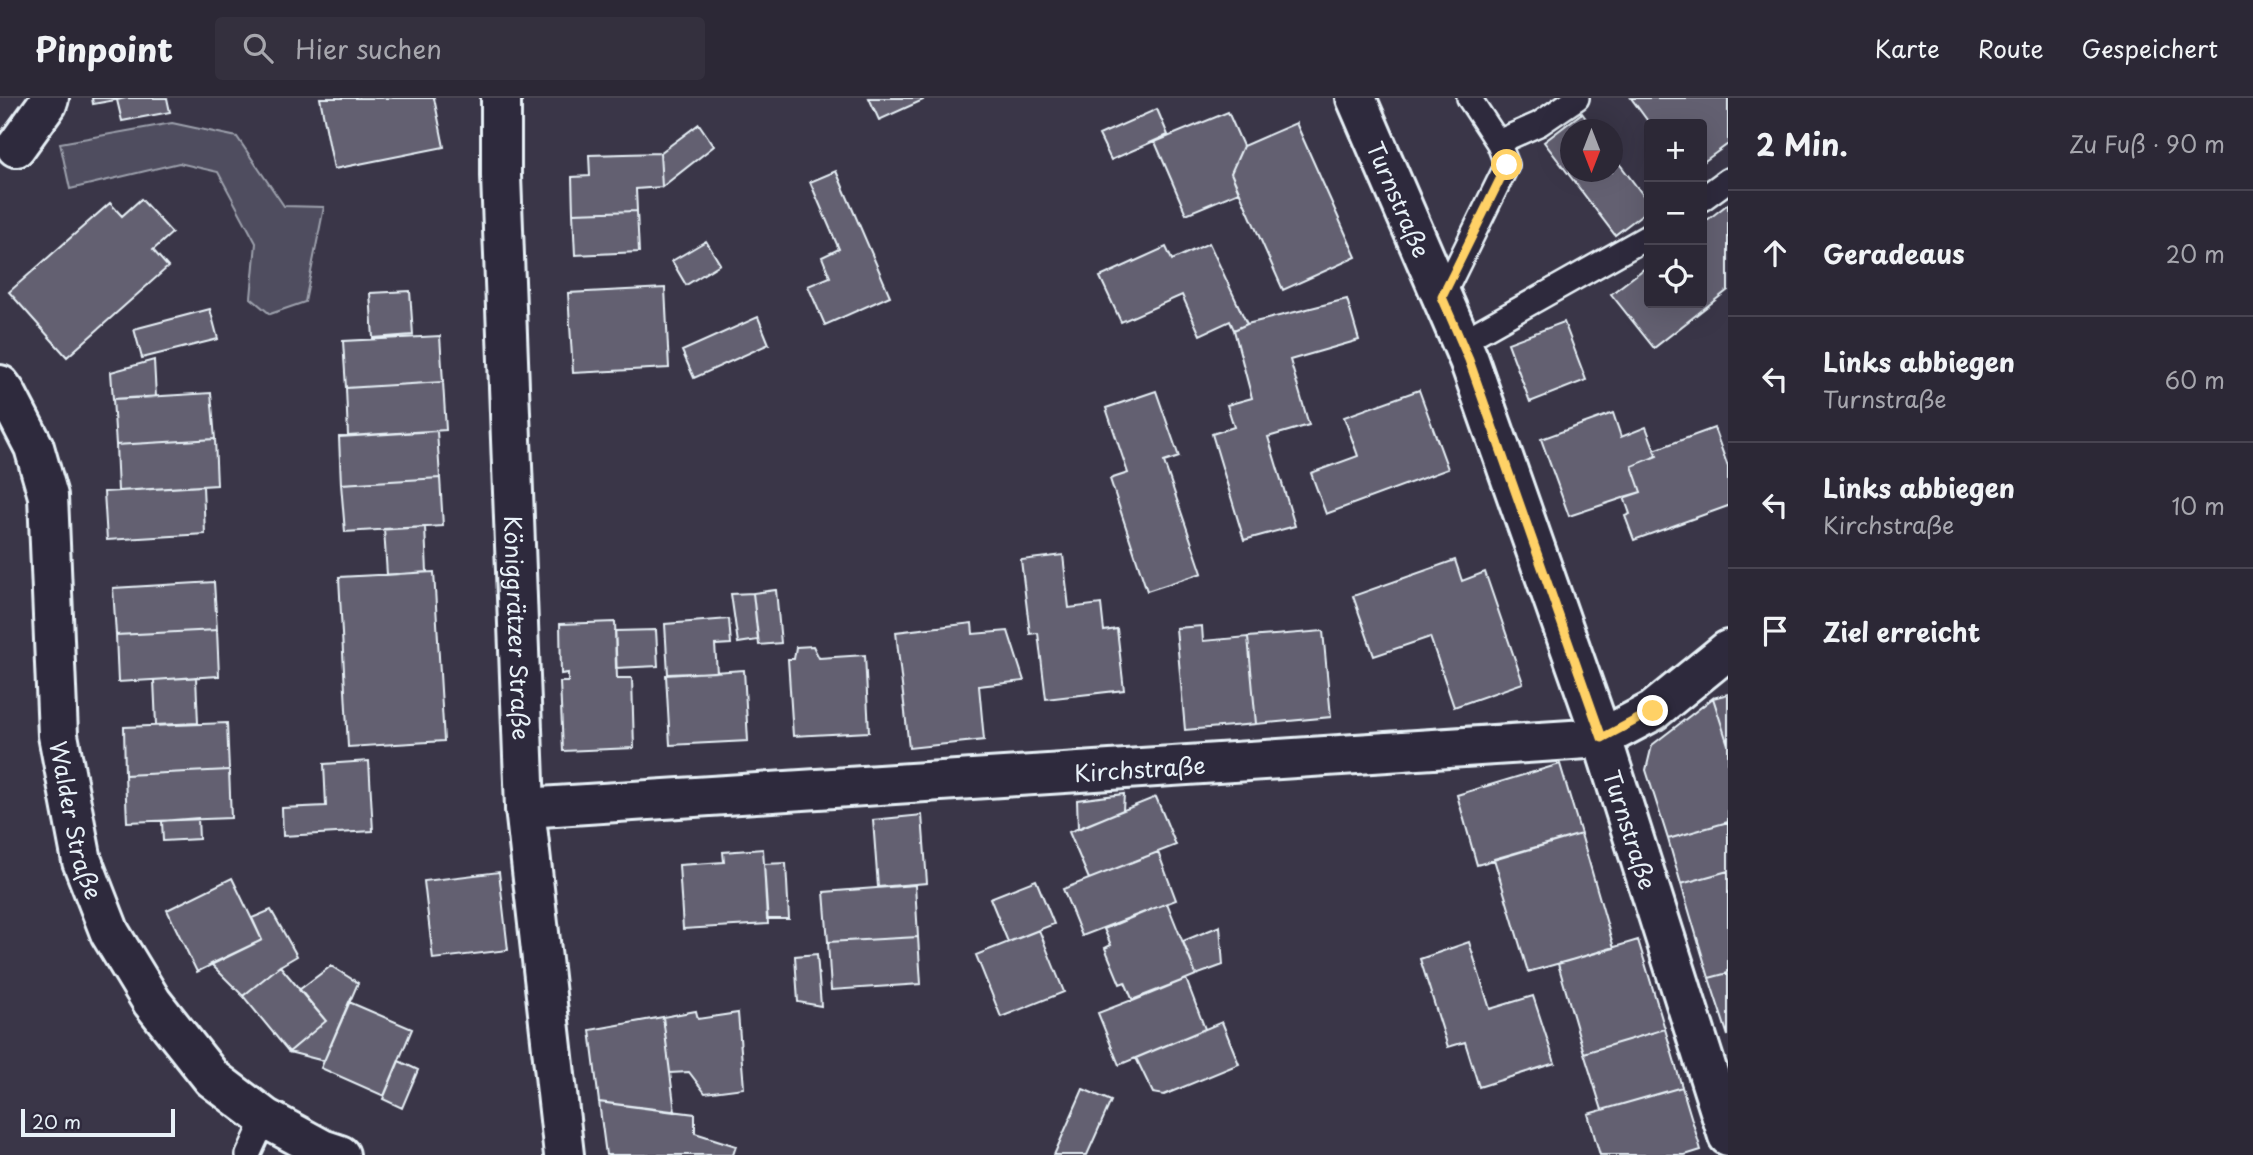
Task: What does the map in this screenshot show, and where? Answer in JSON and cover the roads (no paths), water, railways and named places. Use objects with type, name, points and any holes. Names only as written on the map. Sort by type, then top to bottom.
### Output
[{"type":"street","points":[[16,147],[47,104],[48,98]]},
{"type":"street","name":"Königgrätzer Straße","points":[[501,98],[500,176],[525,808],[564,1155]]},
{"type":"street","name":"Turnstraße","points":[[1365,100],[1461,342],[1602,738],[1728,1136]]},
{"type":"street","name":"Walder Straße","points":[[2,393],[34,447],[48,496],[58,735],[82,861],[110,933],[152,1002],[212,1078],[265,1118],[322,1149],[340,1155]]},
{"type":"street","name":"Kirchstraße","points":[[525,808],[1602,738],[1653,711],[1728,650]]},
{"type":"lane","points":[[1442,297],[1507,165],[1498,142],[1469,98]]},
{"type":"lane","points":[[1498,142],[1539,124],[1577,98]]},
{"type":"lane","points":[[1707,195],[1728,180]]},
{"type":"lane","points":[[1461,342],[1644,239]]},
{"type":"lane","points":[[248,1155],[265,1118]]}]
